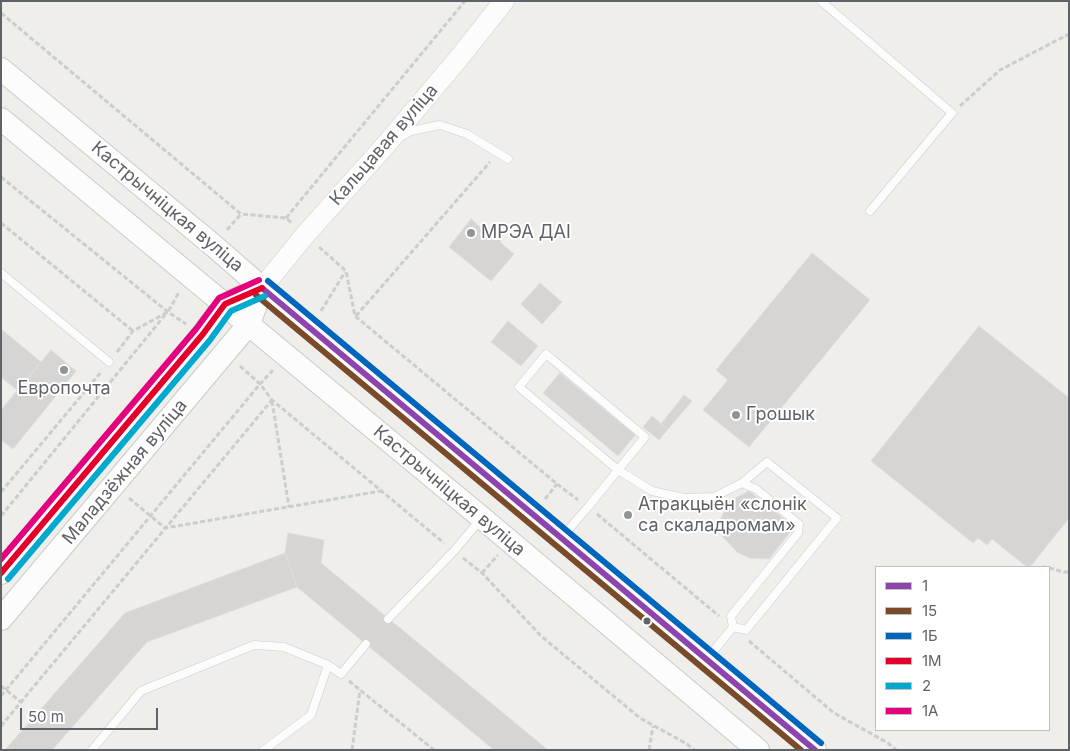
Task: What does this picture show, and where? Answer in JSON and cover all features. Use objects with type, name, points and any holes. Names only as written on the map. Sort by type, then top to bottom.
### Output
[{"type":"main road","name":"Кастрычніцкая вуліца","points":[[1,69],[815,750]]},
{"type":"main road","name":"Кастрычніцкая вуліца","points":[[1,119],[758,750]]},
{"type":"main road","points":[[225,304],[262,288]]},
{"type":"main road","name":"Маладзёжная вуліца","points":[[1,619],[249,324],[262,288]]},
{"type":"main road","name":"Маладзёжная вуліца","points":[[1,574],[203,334],[225,304]]},
{"type":"street","name":"Кальцавая вуліца","points":[[262,288],[305,235],[461,60],[504,1]]},
{"type":"lane","points":[[820,1],[952,114],[870,211]]},
{"type":"lane","points":[[383,148],[412,131],[440,125],[467,134],[508,159]]},
{"type":"lane","points":[[1,273],[109,362]]},
{"type":"lane","points":[[561,538],[588,508],[618,470],[646,437],[546,354],[519,387],[618,470],[652,492],[684,498],[714,497],[742,483],[767,462],[836,518],[746,630],[733,627]]},
{"type":"lane","points":[[707,660],[733,627],[731,616],[798,533],[799,524],[756,489],[742,483]]},
{"type":"lane","points":[[388,619],[454,552],[482,518]]},
{"type":"lane","points":[[92,750],[141,691],[254,645],[284,647],[328,666],[341,674],[366,644]]},
{"type":"lane","points":[[264,750],[311,715],[328,666]]},
{"type":"path","points":[[286,218],[465,1]]},
{"type":"path","points":[[1,13],[241,214],[286,218],[346,271],[355,316],[733,627],[834,713],[888,743],[896,750]]},
{"type":"path","points":[[952,114],[1000,70],[1069,34]]},
{"type":"path","points":[[355,316],[498,153]]},
{"type":"path","points":[[1,176],[168,312],[203,334]]},
{"type":"path","points":[[1,223],[133,331]]},
{"type":"path","points":[[311,328],[346,271]]},
{"type":"path","points":[[1,516],[168,312],[189,274]]},
{"type":"path","points":[[1,492],[133,331],[168,312]]},
{"type":"path","points":[[225,353],[260,384],[272,400],[454,552],[482,573],[541,636],[640,718],[687,744],[694,750]]},
{"type":"path","points":[[1,696],[260,384]]},
{"type":"path","points":[[272,400],[289,507]]},
{"type":"path","points":[[1,726],[272,400]]},
{"type":"path","points":[[129,498],[165,528],[381,491]]},
{"type":"path","points":[[1050,569],[1069,572]]},
{"type":"path","points":[[341,674],[434,750]]},
{"type":"path","points":[[1,686],[21,702]]},
{"type":"path","points":[[352,750],[360,690]]},
{"type":"path","points":[[649,750],[653,725]]},
{"type":"building","points":[[471,219],[485,231],[498,230],[501,243],[514,254],[491,281],[449,247]]},
{"type":"building","points":[[812,253],[870,300],[749,447],[703,410],[728,380],[716,370]]},
{"type":"building","points":[[540,283],[562,302],[542,324],[521,304]]},
{"type":"building","points":[[508,321],[538,346],[521,366],[491,342]]},
{"type":"building","points":[[979,326],[1069,398],[1069,518],[1031,566],[1026,566],[992,539],[987,545],[978,538],[973,543],[871,461]]},
{"type":"building","points":[[1,329],[41,362],[17,390],[1,377]]},
{"type":"building","points":[[51,350],[76,371],[13,449],[1,440],[1,410]]},
{"type":"building","points":[[560,373],[635,435],[618,456],[543,393]]},
{"type":"building","points":[[684,395],[692,401],[668,429],[661,424]]},
{"type":"building","points":[[652,416],[668,429],[659,440],[643,427]]},
{"type":"building","points":[[749,491],[794,527],[769,559],[750,558],[737,552],[723,537],[721,518],[730,501]]},
{"type":"building","points":[[288,533],[324,540],[321,563],[548,750],[494,750],[297,587],[285,553]]},
{"type":"building","points":[[285,553],[297,587],[147,642],[52,750],[5,750],[125,613]]},
{"type":"transit line","name":"1А","points":[[1,559],[196,329],[219,298],[259,280]]},
{"type":"transit line","name":"1Б","points":[[268,281],[821,743]]},
{"type":"transit line","name":"1","points":[[262,288],[815,750]]},
{"type":"transit line","name":"1М","points":[[1,573],[203,334],[225,304],[262,288]]},
{"type":"transit line","name":"15","points":[[256,295],[801,750]]},
{"type":"transit line","name":"2","points":[[8,579],[210,340],[231,311],[265,296]]},
{"type":"place","name":"МРЭА ДАІ","points":[[471,233]]},
{"type":"place","name":"Европочта","points":[[64,370]]},
{"type":"place","name":"Грошык","points":[[736,415]]},
{"type":"place","name":"Атракцыён «слонік са скаладромам»","points":[[628,515]]}]
